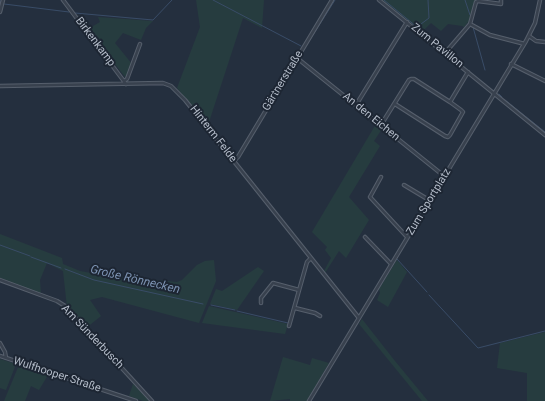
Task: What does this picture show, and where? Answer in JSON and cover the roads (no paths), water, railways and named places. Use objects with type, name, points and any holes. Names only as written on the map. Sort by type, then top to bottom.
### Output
[{"type":"street","points":[[0,12],[3,0]]},
{"type":"street","name":"Birkenkamp","points":[[63,0],[126,84]]},
{"type":"street","name":"Gärtnerstraße","points":[[234,161],[238,157],[332,0]]},
{"type":"street","name":"Zum Pavillon","points":[[379,0],[545,135]]},
{"type":"street","points":[[445,53],[470,24],[476,2],[494,1],[501,4],[501,0]]},
{"type":"street","name":"Zum Sportplatz","points":[[309,401],[524,44],[535,22],[540,0]]},
{"type":"street","points":[[356,105],[407,22]]},
{"type":"street","points":[[470,24],[490,35],[524,44]]},
{"type":"street","points":[[528,36],[536,41],[545,42]]},
{"type":"street","points":[[124,80],[127,78],[140,44]]},
{"type":"street","name":"An den Eichen","points":[[297,58],[444,176]]},
{"type":"street","points":[[511,64],[545,81]]},
{"type":"street","points":[[450,102],[468,72]]},
{"type":"street","points":[[381,125],[411,79],[414,79],[463,112],[448,137],[395,104]]},
{"type":"street","name":"Hinterm Felde","points":[[0,86],[163,83],[171,86],[186,100],[358,318]]},
{"type":"street","points":[[381,177],[370,197],[408,237]]},
{"type":"street","points":[[404,186],[429,200]]},
{"type":"street","points":[[365,237],[391,264]]},
{"type":"street","points":[[289,326],[307,262],[311,258]]},
{"type":"street","name":"Am Sünderbusch","points":[[0,280],[57,301],[65,306],[152,401]]},
{"type":"street","points":[[261,303],[261,298],[273,283],[299,290]]},
{"type":"street","points":[[295,308],[315,313],[320,316]]},
{"type":"street","points":[[0,343],[5,352],[6,358]]},
{"type":"street","name":"Wulfhooper Straße","points":[[0,356],[136,401]]},
{"type":"waterway","points":[[0,4],[1,0]]},
{"type":"waterway","points":[[75,13],[153,20],[172,0]]},
{"type":"waterway","points":[[213,0],[301,46]]},
{"type":"waterway","points":[[306,46],[335,0]]},
{"type":"waterway","points":[[384,0],[417,27],[429,18],[428,0]]},
{"type":"waterway","points":[[465,0],[470,15]]},
{"type":"waterway","points":[[4,4],[69,12]]},
{"type":"waterway","points":[[473,27],[485,70]]},
{"type":"waterway","points":[[499,94],[502,97]]},
{"type":"waterway","points":[[505,100],[545,132]]},
{"type":"waterway","name":"Große Rönnecken","points":[[0,245],[30,256]]},
{"type":"waterway","name":"Große Rönnecken","points":[[31,257],[61,268]]},
{"type":"waterway","name":"Große Rönnecken","points":[[397,259],[427,292]]},
{"type":"waterway","name":"Große Rönnecken","points":[[65,269],[94,280],[203,304]]},
{"type":"waterway","name":"Große Rönnecken","points":[[429,295],[478,348],[545,331]]},
{"type":"waterway","name":"Große Rönnecken","points":[[211,305],[235,310]]},
{"type":"waterway","name":"Große Rönnecken","points":[[237,311],[288,323]]}]
